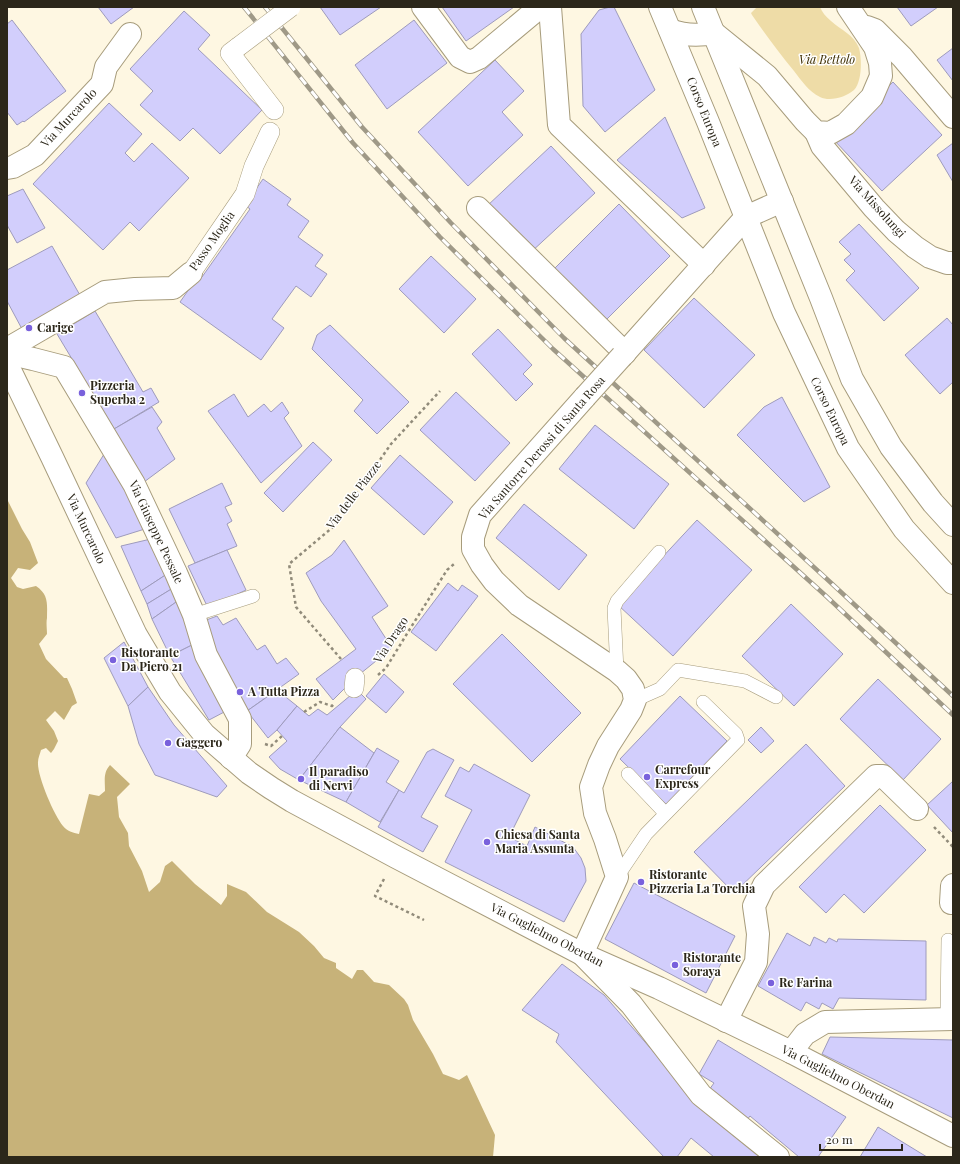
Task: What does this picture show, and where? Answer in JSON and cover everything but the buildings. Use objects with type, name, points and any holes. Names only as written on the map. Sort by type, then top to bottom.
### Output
[{"type":"street","points":[[274,110],[230,53],[291,7]]},
{"type":"street","points":[[424,7],[460,57],[470,62],[479,58],[540,7]]},
{"type":"street","points":[[550,7],[560,125],[704,265]]},
{"type":"street","name":"Corso Europa","points":[[660,7],[708,122],[784,313],[848,448],[904,529],[953,583]]},
{"type":"street","points":[[703,7],[782,201],[852,379],[891,447],[933,503],[953,525]]},
{"type":"street","points":[[816,132],[830,133],[846,124],[872,97],[880,76],[880,63],[875,47],[848,7]]},
{"type":"street","points":[[860,24],[875,30],[897,52],[953,117]]},
{"type":"street","points":[[670,30],[680,34],[698,36],[714,33]]},
{"type":"street","name":"Via Missolungi","points":[[714,33],[767,76],[816,132],[822,146],[874,208],[896,231],[930,257],[953,264]]},
{"type":"street","name":"Via Murcarolo","points":[[7,168],[13,167],[35,155],[102,84],[106,67],[130,34]]},
{"type":"street","name":"Passo Moglia","points":[[7,349],[105,292],[135,289],[173,288],[191,273],[244,194],[254,166],[270,132]]},
{"type":"street","points":[[746,217],[782,201]]},
{"type":"street","points":[[478,208],[624,355]]},
{"type":"street","name":"Via Santorre Derossi di Santa Rosa","points":[[473,549],[472,538],[480,516],[746,217]]},
{"type":"street","name":"Via Giuseppe Pessale","points":[[7,353],[64,367],[134,484],[176,572],[194,615],[206,655],[240,719],[240,744],[231,758]]},
{"type":"street","name":"Via Murcarolo","points":[[7,364],[56,464],[136,635],[170,692]]},
{"type":"street","points":[[473,549],[494,582],[519,605],[617,671],[633,688],[635,700],[631,710],[608,746],[591,787],[595,813],[606,839],[617,877],[582,954],[631,1004],[701,1095],[778,1157]]},
{"type":"street","name":"Via Guglielmo Oberdan","points":[[170,692],[204,734],[249,773],[271,788],[288,807],[396,857],[582,954],[659,988],[791,1052],[953,1136]]},
{"type":"street","points":[[726,1021],[756,962],[758,934],[754,906],[764,885],[876,776],[883,776],[917,809]]},
{"type":"street","points":[[953,885],[951,903],[953,903]]},
{"type":"street","points":[[791,1052],[805,1034],[825,1022],[950,1019]]},
{"type":"lane","points":[[617,671],[614,608],[618,601],[659,552]]},
{"type":"lane","points":[[194,615],[253,596]]},
{"type":"lane","points":[[635,700],[660,689],[678,670],[745,681],[776,698]]},
{"type":"lane","points":[[617,877],[646,834],[738,740],[736,734],[703,702]]},
{"type":"lane","points":[[628,774],[665,813]]},
{"type":"lane","points":[[948,940],[950,1019]]},
{"type":"path","name":"Via delle Piazze","points":[[341,660],[296,607],[289,564],[333,527],[391,444],[440,391]]},
{"type":"path","name":"Via Drago","points":[[304,712],[320,702],[332,706],[354,683],[366,683],[386,668],[447,570],[473,549]]},
{"type":"path","points":[[396,857],[376,896],[424,920]]},
{"type":"green space","name":"Via Bettolo","points":[[757,7],[820,7],[827,18],[847,33],[857,43],[861,58],[861,70],[859,82],[854,90],[847,95],[833,99],[820,97],[812,92],[802,82],[752,15],[751,13]]},
{"type":"shaded area","points":[[8,501],[30,542],[38,563],[30,570],[18,568],[11,578],[17,587],[23,589],[36,586],[45,596],[47,604],[47,634],[39,644],[46,659],[64,678],[67,678],[77,703],[72,706],[64,720],[55,711],[46,720],[54,731],[58,741],[51,753],[46,748],[41,750],[38,760],[40,776],[59,821],[70,832],[79,834],[89,794],[99,796],[105,791],[105,774],[110,765],[130,784],[117,797],[119,817],[128,833],[129,846],[142,871],[149,892],[160,882],[165,866],[172,861],[195,884],[221,905],[227,896],[227,884],[246,892],[267,912],[299,932],[324,958],[336,963],[336,968],[352,979],[357,970],[363,970],[374,982],[389,985],[404,999],[408,1005],[413,1020],[443,1074],[459,1080],[467,1075],[495,1135],[493,1157],[7,1157]]},
{"type":"railway","points":[[244,7],[353,143],[440,237],[553,349],[826,596],[953,715]]},
{"type":"railway","points":[[265,7],[362,127],[451,223],[564,338],[953,696]]},
{"type":"place","name":"Carige","points":[[29,328]]},
{"type":"place","name":"Pizzeria Superba 2","points":[[82,393]]},
{"type":"place","name":"Ristorante Da Piero 21","points":[[113,660]]},
{"type":"place","name":"A Tutta Pizza","points":[[240,692]]},
{"type":"place","name":"Gaggero","points":[[168,743]]},
{"type":"place","name":"Carrefour Express","points":[[647,777]]},
{"type":"place","name":"Il paradiso di Nervi","points":[[301,779]]},
{"type":"place","name":"Chiesa di Santa Maria Assunta","points":[[487,842]]},
{"type":"place","name":"Ristorante Pizzeria La Torchia","points":[[641,882]]},
{"type":"place","name":"Ristorante Soraya","points":[[675,965]]},
{"type":"place","name":"Re Farina","points":[[771,983]]}]
